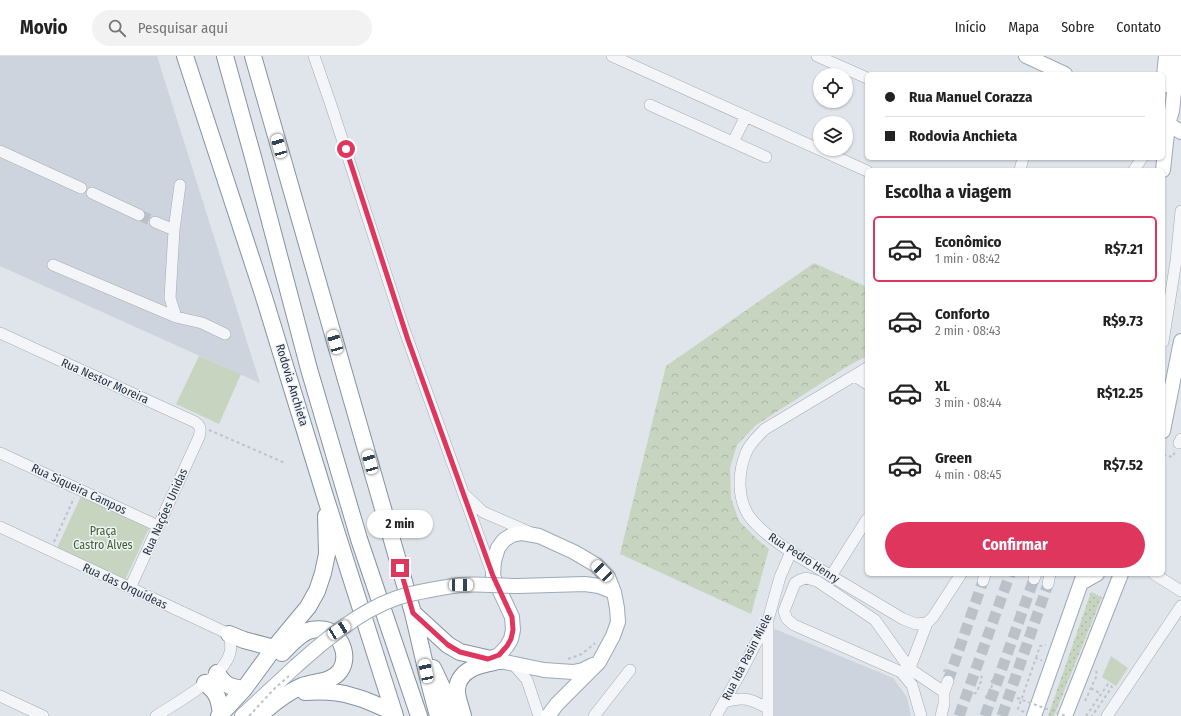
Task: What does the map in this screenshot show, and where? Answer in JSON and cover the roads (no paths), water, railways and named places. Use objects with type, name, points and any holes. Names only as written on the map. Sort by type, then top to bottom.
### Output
[{"type":"highway","name":"Rodovia Anchieta","points":[[185,56],[263,294],[394,714]]},
{"type":"highway","name":"Rodovia Anchieta","points":[[225,56],[262,187],[309,369],[354,524],[419,716]]},
{"type":"highway","points":[[253,56],[413,613],[438,716]]},
{"type":"highway","points":[[220,715],[260,669],[274,648],[308,607],[317,591],[327,554],[325,496]]},
{"type":"highway","points":[[413,613],[448,645],[460,652],[500,661]]},
{"type":"highway","points":[[259,716],[288,694],[300,687],[336,677],[342,669],[344,650],[339,640],[329,631],[320,629],[309,630],[260,669]]},
{"type":"highway","points":[[229,634],[244,640],[274,648]]},
{"type":"highway","points":[[420,642],[453,716]]},
{"type":"highway","points":[[463,716],[457,688],[460,679],[467,670],[500,661]]},
{"type":"highway","points":[[220,715],[219,699],[212,688],[211,678],[221,680],[226,685],[232,687],[244,689]]},
{"type":"highway","points":[[288,694],[318,691],[353,696],[394,714]]},
{"type":"main road","points":[[1026,56],[1041,59],[1063,72]]},
{"type":"main road","points":[[1164,72],[1166,56]]},
{"type":"main road","points":[[1178,56],[1172,111],[1165,124],[1181,132]]},
{"type":"main road","points":[[1165,421],[1181,341]]},
{"type":"main road","points":[[548,716],[557,704],[599,662],[613,636],[618,622],[618,608],[614,592],[608,577],[596,565],[574,552],[538,536],[522,533],[512,535],[504,540],[498,548],[494,561],[493,576],[512,617],[513,630],[511,639],[499,655],[500,661],[562,672],[583,670],[599,662]]},
{"type":"main road","points":[[1066,716],[1120,576]]},
{"type":"main road","points":[[1034,716],[1082,579]]},
{"type":"main road","points":[[242,716],[318,647],[339,630],[371,610],[394,599],[426,591],[461,585],[518,586],[585,584],[599,586],[614,592]]},
{"type":"street","points":[[314,56],[403,326],[493,576]]},
{"type":"street","points":[[612,56],[865,170]]},
{"type":"street","points":[[817,56],[865,77]]},
{"type":"street","points":[[650,105],[766,157]]},
{"type":"street","points":[[734,142],[746,116]]},
{"type":"street","points":[[0,152],[81,188]]},
{"type":"street","points":[[176,317],[170,298],[174,230],[180,185]]},
{"type":"street","points":[[92,193],[139,215]]},
{"type":"street","points":[[1165,330],[1176,261],[1181,211]]},
{"type":"street","points":[[155,222],[174,230]]},
{"type":"street","points":[[53,265],[176,317],[202,323],[224,334]]},
{"type":"street","name":"Rua Nestor Moreira","points":[[0,333],[189,419],[199,425],[201,430],[199,436]]},
{"type":"street","name":"Rua Pedro Henry","points":[[865,369],[765,429],[754,440],[746,452],[741,467],[741,500],[749,516],[761,529],[791,552],[904,619],[916,624],[927,623]]},
{"type":"street","points":[[855,376],[865,383]]},
{"type":"street","name":"Rua Nações Unidas","points":[[130,588],[199,436]]},
{"type":"street","name":"Rua Siqueira Campos","points":[[0,453],[158,526]]},
{"type":"street","points":[[462,492],[483,512],[538,536]]},
{"type":"street","points":[[831,576],[865,522]]},
{"type":"street","name":"Rua das Orquídeas","points":[[0,527],[229,634]]},
{"type":"street","name":"Rua Ida Pasin Miele","points":[[716,716],[768,620],[780,577],[791,552]]},
{"type":"street","points":[[908,673],[927,623],[933,617],[960,576]]},
{"type":"street","points":[[1157,576],[1181,591]]},
{"type":"street","points":[[921,716],[908,673],[881,627],[875,620],[817,581],[806,578],[795,583],[784,611],[787,619],[794,625],[901,672],[908,673],[944,692]]},
{"type":"street","points":[[1107,716],[1181,606]]},
{"type":"street","points":[[768,620],[768,712]]},
{"type":"street","points":[[156,716],[192,693],[211,678],[227,661],[230,652],[229,634]]},
{"type":"street","points":[[500,661],[527,680],[539,716]]},
{"type":"street","points":[[594,716],[630,670]]},
{"type":"street","points":[[942,716],[946,676]]},
{"type":"street","points":[[0,696],[43,716]]},
{"type":"street","points":[[724,702],[744,698],[753,701],[768,712]]},
{"type":"tunnel","points":[[139,215],[155,222]]},
{"type":"tunnel","points":[[959,716],[1009,576]]},
{"type":"tunnel","points":[[985,716],[1034,579]]},
{"type":"tunnel","points":[[948,681],[983,581]]},
{"type":"tunnel","points":[[1002,716],[1048,584]]},
{"type":"park label","name":"Praça Castro Alves","points":[[103,538]]}]
